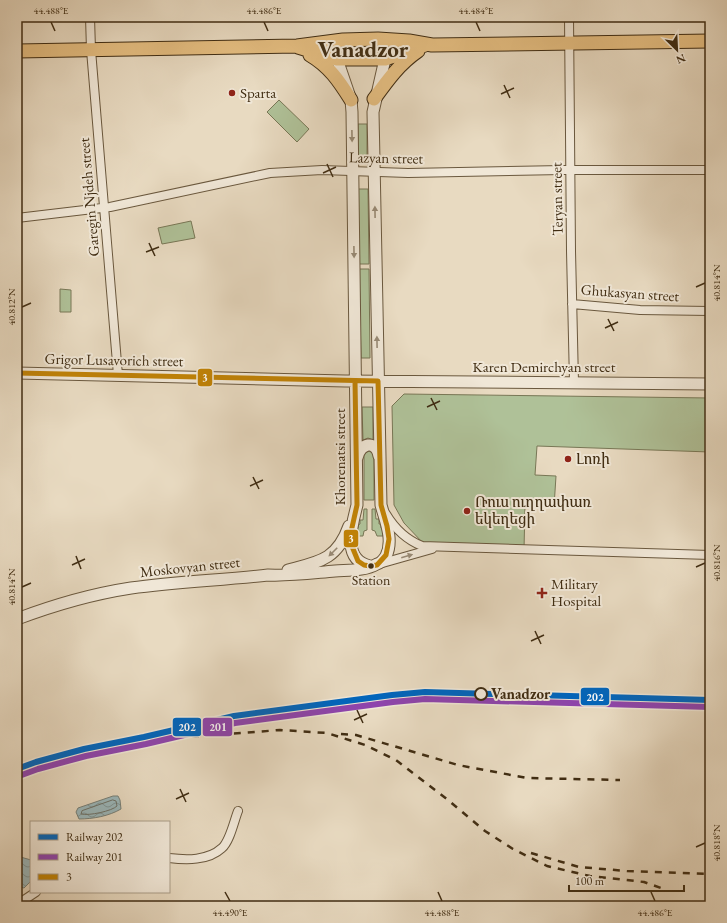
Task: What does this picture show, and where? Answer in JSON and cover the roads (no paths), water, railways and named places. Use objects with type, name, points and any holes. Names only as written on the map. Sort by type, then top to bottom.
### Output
[{"type":"main road","points":[[17,51],[297,46],[343,40],[378,39],[427,44],[710,41]]},
{"type":"main road","points":[[378,39],[384,40],[387,44],[388,50],[385,59]]},
{"type":"main road","name":"Khorenatsi street","points":[[337,59],[334,52],[334,47],[337,42],[343,40]]},
{"type":"main road","points":[[297,46],[337,59],[385,59],[427,44]]},
{"type":"main road","points":[[374,99],[399,67],[427,44]]},
{"type":"main road","points":[[297,46],[319,60],[332,71],[351,100]]},
{"type":"street","name":"Garegin Njdeh street","points":[[90,17],[90,50],[118,375]]},
{"type":"street","name":"Teryan street","points":[[569,17],[574,382]]},
{"type":"street","name":"Khorenatsi street","points":[[337,59],[351,100],[357,462],[357,506],[351,532],[351,544],[358,560],[364,565],[373,566]]},
{"type":"street","points":[[373,566],[382,562],[386,555],[389,539],[381,505],[372,112],[385,59]]},
{"type":"street","name":"Lazyan street","points":[[17,218],[104,207],[270,172],[322,170],[408,173],[570,170],[710,170]]},
{"type":"street","name":"Ghukasyan street","points":[[572,304],[640,310],[710,311]]},
{"type":"street","name":"Grigor Lusavorich street","points":[[17,373],[378,381]]},
{"type":"street","name":"Karen Demirchyan street","points":[[378,381],[710,384]]},
{"type":"street","points":[[357,462],[359,451],[362,447],[369,445],[374,446],[378,451],[380,461]]},
{"type":"street","points":[[381,505],[400,533],[416,544],[422,546],[710,555]]},
{"type":"street","points":[[268,574],[318,563],[330,556],[340,544],[347,532],[357,506]]},
{"type":"street","points":[[373,566],[433,547]]},
{"type":"street","name":"Moskovyan street","points":[[17,619],[50,606],[132,588],[268,574],[286,575],[356,570],[373,566]]},
{"type":"street","points":[[170,858],[193,860],[212,854],[223,847],[230,834],[238,811]]},
{"type":"street","points":[[17,902],[24,900],[34,893]]},
{"type":"water","points":[[113,796],[118,796],[121,809],[101,817],[79,819],[76,812],[78,808]]},
{"type":"water","points":[[17,856],[30,860],[30,882],[24,888],[17,886]]},
{"type":"railway","points":[[164,739],[280,730],[327,733],[365,745],[396,760],[485,831],[513,849],[547,866],[590,876],[644,882],[661,888]]},
{"type":"railway","points":[[341,734],[356,735],[458,765],[527,778],[620,780]]},
{"type":"railway","points":[[531,853],[579,867],[627,871],[710,874]]},
{"type":"rail line","name":"202","points":[[17,769],[36,762],[84,749],[234,716],[392,695],[425,692],[710,700]]},
{"type":"rail line","name":"201","points":[[19,776],[38,769],[86,756],[146,744],[235,723],[393,702],[425,699],[710,707]]},
{"type":"place","name":"Sparta","points":[[232,93]]},
{"type":"place","name":"Լոռի","points":[[568,459]]},
{"type":"place","name":"Ռուս ուղղափառ եկեղեցի","points":[[467,511]]},
{"type":"place","name":"Station","points":[[371,566]]},
{"type":"place","name":"Military Hospital","points":[[542,593]]},
{"type":"place","name":"Vanadzor","points":[[481,694]]},
{"type":"district","name":"Vanadzor","points":[[363,49]]}]
